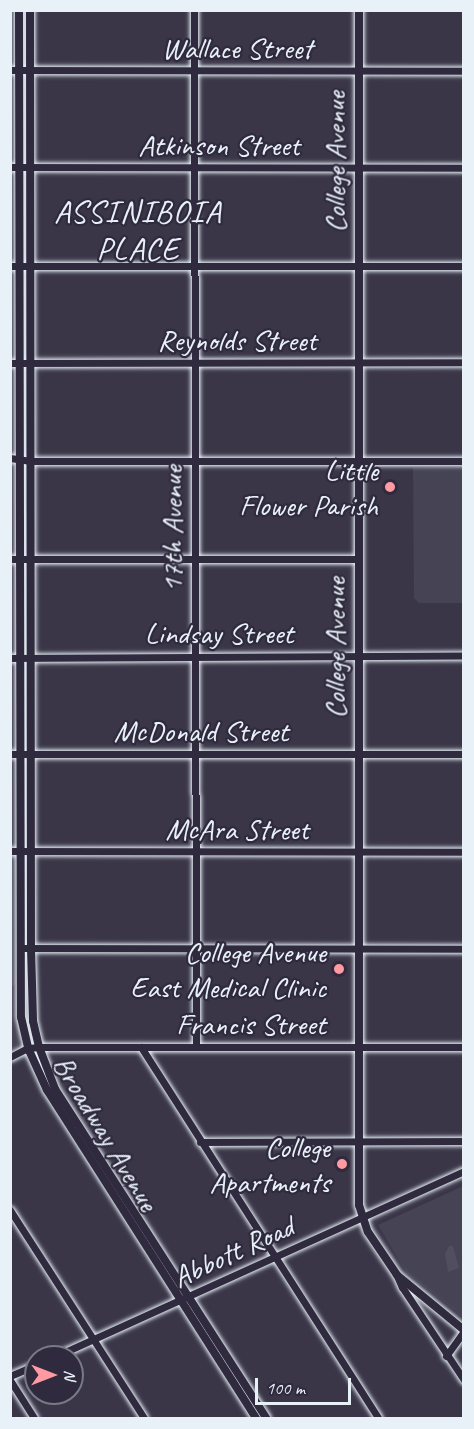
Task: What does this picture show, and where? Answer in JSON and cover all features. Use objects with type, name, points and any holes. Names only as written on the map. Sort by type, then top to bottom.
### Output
[{"type":"street","name":"Broadway Avenue","points":[[19,10],[15,70],[20,167],[15,266],[25,363],[31,461],[32,1012],[39,1047],[55,1089],[256,1419]]},
{"type":"street","name":"Broadway Avenue","points":[[30,10],[30,267],[25,363],[15,458],[15,851],[21,1017],[28,1048],[47,1090],[266,1419]]},
{"type":"street","name":"17th Avenue","points":[[194,10],[196,1047]]},
{"type":"street","name":"College Avenue","points":[[359,10],[359,1142],[361,1218]]},
{"type":"street","name":"Wallace Street","points":[[15,70],[464,70]]},
{"type":"street","name":"Atkinson Street","points":[[10,167],[464,168]]},
{"type":"street","points":[[15,266],[464,266]]},
{"type":"street","name":"Reynolds Street","points":[[10,363],[464,362]]},
{"type":"street","points":[[15,458],[31,461],[464,461]]},
{"type":"street","points":[[15,559],[359,559]]},
{"type":"street","name":"Lindsay Street","points":[[15,658],[464,656]]},
{"type":"street","name":"McDonald Street","points":[[15,754],[464,754]]},
{"type":"street","name":"McAra Street","points":[[15,851],[464,852]]},
{"type":"street","points":[[20,948],[464,949]]},
{"type":"street","points":[[141,1047],[378,1419]]},
{"type":"street","name":"Francis Street","points":[[28,1048],[464,1047]]},
{"type":"street","points":[[10,1057],[28,1048]]},
{"type":"street","points":[[200,1142],[464,1141]]},
{"type":"street","name":"Abbott Road","points":[[81,1345],[277,1258],[464,1171]]},
{"type":"street","points":[[10,1210],[144,1419]]},
{"type":"street","points":[[361,1218],[397,1275],[402,1287],[464,1380]]},
{"type":"street","points":[[397,1275],[464,1331],[446,1356]]},
{"type":"street","points":[[24,1371],[10,1378],[34,1419]]},
{"type":"shaded area","points":[[463,467],[463,603],[419,603],[414,598],[413,468]]},
{"type":"shaded area","points":[[10,855],[18,855],[16,984],[11,987]]},
{"type":"shaded area","points":[[16,984],[22,1035],[18,1046],[11,1050],[10,987]]},
{"type":"shaded area","points":[[463,1186],[463,1317],[406,1272],[378,1225]]},
{"type":"shaded area","points":[[449,1246],[453,1246],[459,1268],[448,1272],[445,1254]]},
{"type":"place","name":"Little Flower Parish","points":[[390,487]]},
{"type":"place","name":"College Avenue East Medical Clinic","points":[[339,969]]},
{"type":"place","name":"College Apartments","points":[[342,1164]]},
{"type":"district","name":"ASSINIBOIA PLACE","points":[[138,232]]}]
